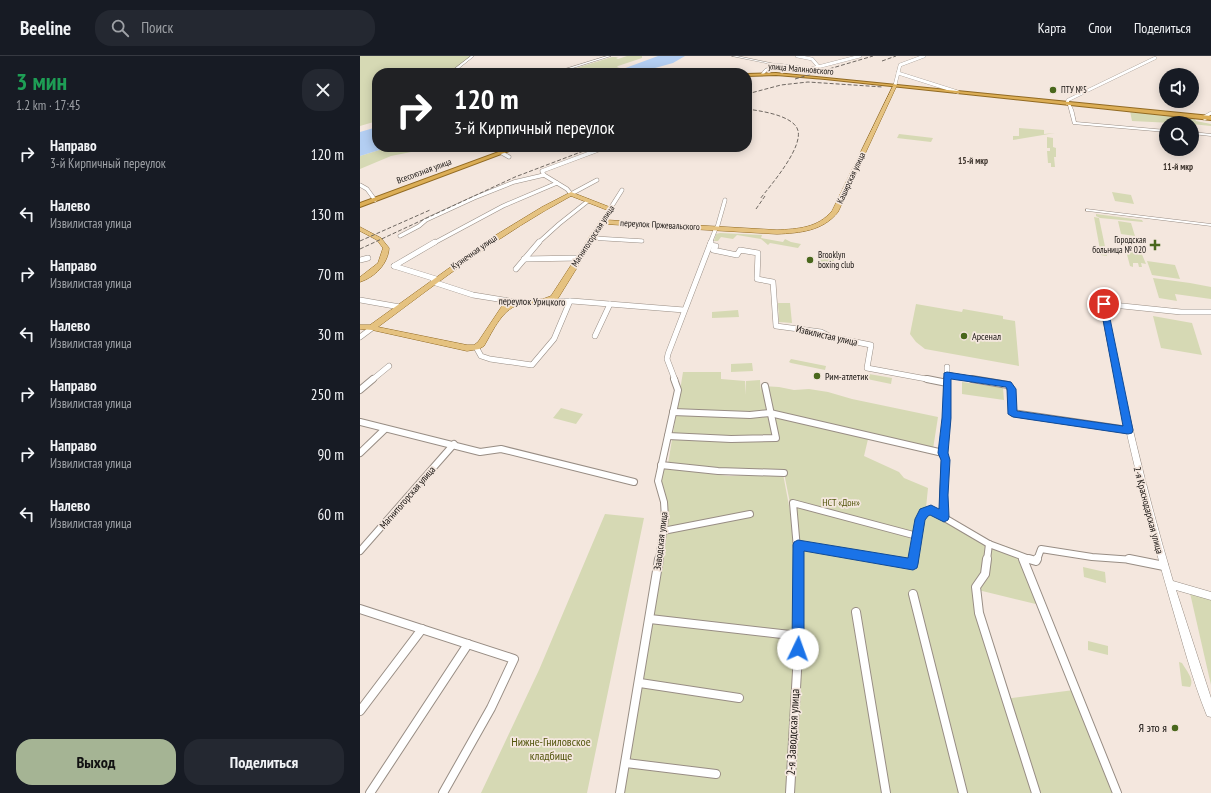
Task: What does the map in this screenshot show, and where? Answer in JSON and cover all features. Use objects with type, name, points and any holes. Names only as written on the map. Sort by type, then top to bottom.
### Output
[{"type":"highway","name":"улица Малиновского","points":[[764,72],[1068,103]]},
{"type":"highway","name":"улица Малиновского","points":[[764,72],[1211,119]]},
{"type":"highway","points":[[752,74],[764,72]]},
{"type":"highway","name":"Всесоюзная улица","points":[[360,205],[505,152]]},
{"type":"main road","name":"Каширская улица","points":[[776,232],[810,228],[822,224],[830,218],[835,211],[895,86]]},
{"type":"main road","name":"переулок Пржевальского","points":[[571,194],[610,209]]},
{"type":"main road","name":"Кузнечная улица","points":[[372,328],[487,242],[521,220],[571,194]]},
{"type":"main road","name":"Магнитогорская улица","points":[[549,301],[554,298],[610,209]]},
{"type":"main road","name":"переулок Пржевальского","points":[[603,222],[776,232]]},
{"type":"main road","points":[[360,230],[375,240],[382,249],[382,254],[378,263],[360,278]]},
{"type":"main road","name":"переулок Урицкого","points":[[516,302],[549,301]]},
{"type":"main road","points":[[360,327],[372,328],[467,348],[476,347],[481,344],[505,308],[516,302]]},
{"type":"street","points":[[457,68],[473,56]]},
{"type":"street","points":[[570,68],[610,56]]},
{"type":"street","points":[[733,56],[778,65],[810,68],[860,56]]},
{"type":"street","points":[[797,56],[811,59],[816,62],[818,66]]},
{"type":"street","points":[[895,86],[900,65],[924,56]]},
{"type":"street","points":[[1155,58],[1068,100],[1068,103],[1074,123],[1159,130]]},
{"type":"street","points":[[764,72],[778,65]]},
{"type":"street","points":[[898,72],[958,92]]},
{"type":"street","points":[[1204,118],[1211,113]]},
{"type":"street","points":[[1199,134],[1211,135]]},
{"type":"street","points":[[400,236],[419,226],[426,220],[474,198],[514,182],[543,173],[592,152]]},
{"type":"street","name":"переулок Пржевальского","points":[[543,173],[567,189],[571,194]]},
{"type":"street","name":"Кузнечная улица","points":[[571,194],[597,180]]},
{"type":"street","name":"переулок Урицкого","points":[[516,302],[471,296],[435,280],[394,266],[450,233],[503,206],[557,183]]},
{"type":"street","points":[[360,185],[367,189],[375,200]]},
{"type":"street","name":"Магнитогорская улица","points":[[610,209],[622,190]]},
{"type":"street","points":[[716,228],[725,200]]},
{"type":"street","points":[[516,269],[524,258],[550,232],[588,201]]},
{"type":"street","points":[[1088,210],[1211,225]]},
{"type":"street","name":"Заводская улица","points":[[620,793],[640,684],[665,518],[664,502],[658,481],[678,390],[667,359],[684,310],[716,228]]},
{"type":"street","name":"переулок Пржевальского","points":[[592,238],[642,241]]},
{"type":"street","name":"Извилистая улица","points":[[710,244],[716,246],[713,250],[737,255],[740,250],[758,253],[759,258],[756,279],[774,282],[776,326],[821,332],[831,337],[871,345],[867,368],[947,383]]},
{"type":"street","points":[[360,260],[368,258]]},
{"type":"street","points":[[524,258],[579,258]]},
{"type":"street","points":[[360,300],[400,307]]},
{"type":"street","name":"переулок Урицкого","points":[[549,301],[570,301],[684,310]]},
{"type":"street","points":[[476,347],[481,356],[490,359],[532,365],[536,363],[554,339],[570,301]]},
{"type":"street","points":[[595,336],[610,304]]},
{"type":"street","points":[[1104,304],[1181,312],[1211,312]]},
{"type":"street","name":"2-я Краснодарская улица","points":[[1104,304],[1128,430],[1164,566],[1172,584]]},
{"type":"street","name":"Кузнечная улица","points":[[360,337],[372,328]]},
{"type":"street","points":[[360,390],[389,366]]},
{"type":"street","points":[[944,517],[943,495],[945,460],[943,453],[947,418],[947,367]]},
{"type":"street","points":[[947,375],[1008,384],[1012,389],[1013,414],[1128,430]]},
{"type":"street","points":[[668,436],[731,439],[774,438],[765,386]]},
{"type":"street","points":[[673,412],[750,415],[770,413],[943,453]]},
{"type":"street","points":[[360,422],[454,444],[480,452],[501,449],[634,482]]},
{"type":"street","points":[[360,453],[385,429]]},
{"type":"street","name":"Магнитогорская улица","points":[[360,551],[454,444]]},
{"type":"street","points":[[661,465],[718,471],[784,473]]},
{"type":"street","name":"2-я Заводская улица","points":[[790,793],[799,636],[798,545],[793,503],[917,536]]},
{"type":"street","points":[[798,545],[913,564],[920,519],[924,512],[931,510],[989,544],[1022,557],[1036,560],[1041,549],[1092,557],[1127,558],[1164,566]]},
{"type":"street","points":[[663,531],[750,514]]},
{"type":"street","points":[[989,544],[985,574],[976,587],[979,613],[1036,793]]},
{"type":"street","points":[[1022,557],[1117,793]]},
{"type":"street","points":[[1172,584],[1211,596]]},
{"type":"street","points":[[1172,584],[1208,696],[1211,712]]},
{"type":"street","points":[[913,594],[963,793]]},
{"type":"street","points":[[360,609],[514,659],[491,708],[443,793]]},
{"type":"street","points":[[856,612],[886,793]]},
{"type":"street","points":[[650,619],[799,636]]},
{"type":"street","points":[[360,711],[422,629]]},
{"type":"street","points":[[370,793],[468,644]]},
{"type":"street","points":[[640,684],[739,698]]},
{"type":"street","points":[[626,763],[716,774]]},
{"type":"green space","points":[[360,56],[472,56],[456,68],[372,68],[372,122],[360,126]]},
{"type":"green space","points":[[627,56],[642,56],[642,58],[617,67],[620,68],[576,68],[612,57],[619,57],[616,58],[618,59]]},
{"type":"green space","points":[[1130,111],[1173,116],[1159,116],[1159,122],[1132,121]]},
{"type":"green space","points":[[1199,122],[1211,124],[1211,126],[1199,125]]},
{"type":"green space","points":[[1019,128],[1044,130],[1044,134],[1055,133],[1013,140],[1013,136],[1019,136]]},
{"type":"green space","points":[[899,134],[933,138],[931,142],[897,138]]},
{"type":"green space","points":[[1047,137],[1053,138],[1053,147],[1056,148],[1056,157],[1054,157],[1055,167],[1051,167],[1051,163],[1048,163],[1047,151],[1050,151],[1050,148],[1047,148]]},
{"type":"green space","points":[[373,152],[411,152],[391,156],[360,169],[360,156]]},
{"type":"green space","points":[[1112,192],[1131,195],[1134,204],[1115,201]]},
{"type":"green space","points":[[1096,214],[1142,220],[1143,222],[1100,218],[1096,216]]},
{"type":"green space","points":[[1094,217],[1099,218],[1107,256],[1101,255]]},
{"type":"green space","points":[[1118,221],[1131,223],[1135,236],[1121,234]]},
{"type":"green space","points":[[716,234],[762,235],[761,238],[783,242],[785,239],[801,244],[798,248],[770,243],[768,245],[761,239],[737,235],[733,239],[721,237],[718,241],[714,241]]},
{"type":"green space","points":[[1124,243],[1138,245],[1146,264],[1141,263],[1142,267],[1139,267],[1138,263],[1133,263],[1133,267],[1130,266]]},
{"type":"green space","points":[[820,256],[835,259],[832,263],[835,264],[832,269],[816,264]]},
{"type":"green space","points":[[1147,261],[1175,265],[1180,279],[1152,275]]},
{"type":"green space","points":[[1153,278],[1211,287],[1211,299],[1175,294],[1177,301],[1159,298]]},
{"type":"green space","points":[[778,303],[790,303],[792,323],[779,322]]},
{"type":"green space","name":"Арсенал","points":[[916,304],[962,312],[963,309],[1003,316],[1003,319],[1015,321],[1019,366],[925,349],[916,342],[910,334]]},
{"type":"green space","points":[[738,310],[739,317],[712,318],[712,312]]},
{"type":"green space","points":[[1153,316],[1192,323],[1202,355],[1161,348]]},
{"type":"green space","points":[[791,359],[826,366],[825,370],[791,363],[789,362]]},
{"type":"green space","points":[[752,363],[753,371],[731,372],[731,364]]},
{"type":"green space","name":"НСТ «Дон»","points":[[683,372],[721,372],[721,379],[745,381],[746,395],[746,381],[760,380],[761,394],[761,386],[794,390],[809,389],[938,417],[933,449],[869,435],[864,456],[899,472],[904,478],[928,488],[926,508],[990,541],[1020,551],[1044,606],[974,589],[1004,699],[1074,690],[1115,793],[623,793],[667,523],[659,481],[662,468],[729,476],[783,474],[790,511],[794,545],[790,503],[784,473],[668,464]]},
{"type":"green space","points":[[869,374],[892,378],[891,384],[867,379]]},
{"type":"green space","points":[[962,382],[1003,388],[1004,400],[962,394]]},
{"type":"green space","points":[[561,408],[583,414],[576,424],[553,418]]},
{"type":"green space","name":"Нижне-Гниловское кладбище","points":[[605,514],[644,518],[587,793],[481,793],[539,670]]},
{"type":"green space","points":[[1083,567],[1105,572],[1106,583],[1084,577]]},
{"type":"green space","points":[[1190,593],[1211,599],[1211,685]]},
{"type":"green space","points":[[1088,641],[1108,646],[1108,655],[1088,650]]},
{"type":"green space","points":[[1179,662],[1182,663],[1189,675],[1191,681],[1190,687],[1182,686]]},
{"type":"water","points":[[658,56],[685,56],[673,63],[655,68],[626,68]]},
{"type":"water","points":[[372,128],[373,152],[360,156],[360,132]]},
{"type":"railway","points":[[795,79],[873,56]]},
{"type":"railway","points":[[882,61],[896,56]]},
{"type":"railway","points":[[752,93],[781,85],[808,82],[883,87]]},
{"type":"railway","points":[[752,110],[775,114],[788,120],[797,128],[798,135],[792,155],[760,199]]},
{"type":"railway","points":[[360,249],[515,177],[581,152]]},
{"type":"railway","points":[[756,209],[765,196]]},
{"type":"railway","points":[[360,241],[430,210]]},
{"type":"place","name":"ПТУ №5","points":[[1053,90]]},
{"type":"place","name":"Городская больница № 020","points":[[1155,245]]},
{"type":"place","name":"Brooklyn boxing club","points":[[810,260]]},
{"type":"place","name":"Арсенал","points":[[964,336]]},
{"type":"place","name":"Рим-атлетик","points":[[817,376]]},
{"type":"place","name":"Я это я","points":[[1175,728]]},
{"type":"district","name":"15-й мкр","points":[[973,161]]},
{"type":"district","name":"11-й мкр","points":[[1178,167]]},
{"type":"route","points":[[798,649],[798,545],[913,564],[920,519],[924,512],[931,510],[944,517],[943,495],[945,460],[943,453],[947,418],[947,375],[1008,384],[1012,389],[1013,414],[1128,430],[1104,304]]}]
